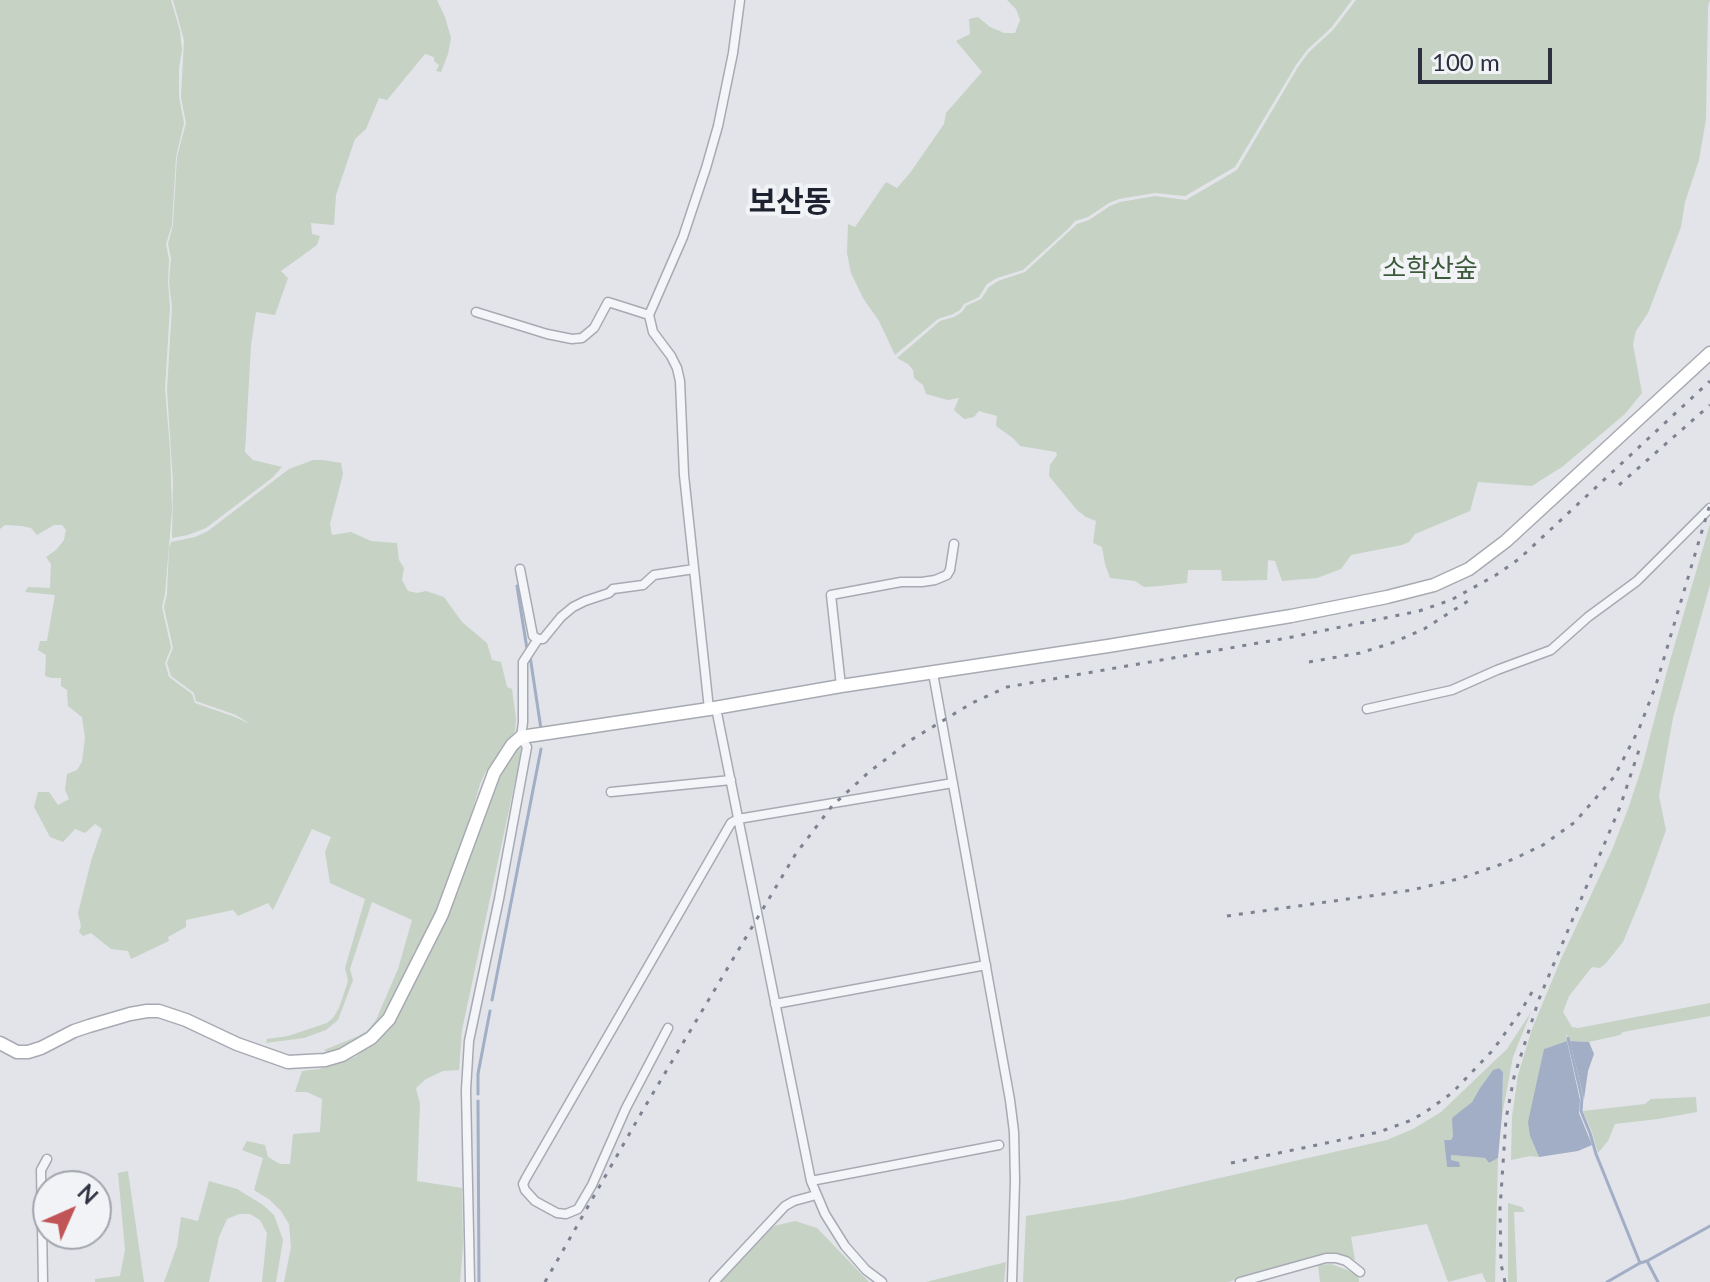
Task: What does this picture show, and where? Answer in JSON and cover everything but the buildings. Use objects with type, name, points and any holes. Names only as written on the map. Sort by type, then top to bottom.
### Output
[{"type":"street","points":[[740,0],[733,53],[706,168],[683,237],[649,315],[653,332],[677,368],[684,475],[713,708],[731,780],[811,1181],[825,1214],[845,1246],[866,1270],[882,1282]]},
{"type":"street","points":[[476,312],[572,339],[582,338],[594,328],[608,302],[649,315]]},
{"type":"street","points":[[0,1043],[17,1052],[28,1052],[74,1031],[147,1011],[159,1011],[288,1062],[325,1060],[342,1055],[371,1038],[389,1019],[442,914],[494,773],[512,745],[521,737],[1123,644],[1291,616],[1414,591],[1451,579],[1506,541],[1710,353]]},
{"type":"street","points":[[1367,709],[1452,690],[1551,650],[1588,617],[1637,581],[1710,508]]},
{"type":"street","points":[[841,686],[831,595],[901,582],[935,580],[947,575],[950,570],[954,544]]},
{"type":"street","points":[[520,569],[533,636],[543,639],[573,607],[613,589],[643,585],[654,575],[694,569]]},
{"type":"street","points":[[470,1282],[466,1066],[527,747],[521,737],[523,662],[538,639]]},
{"type":"street","points":[[933,673],[1014,1132],[1012,1282]]},
{"type":"street","points":[[611,792],[731,780]]},
{"type":"street","points":[[668,1028],[578,1209],[566,1214],[557,1213],[535,1201],[525,1190],[523,1184],[526,1178],[731,823],[738,819],[953,783]]},
{"type":"street","points":[[775,1004],[986,965]]},
{"type":"street","points":[[811,1181],[999,1145]]},
{"type":"street","points":[[43,1282],[41,1170],[47,1159]]},
{"type":"street","points":[[714,1282],[785,1206],[816,1195]]},
{"type":"street","points":[[1240,1282],[1326,1258],[1346,1261],[1360,1272]]},
{"type":"green space","points":[[0,0],[171,0],[180,31],[179,97],[184,123],[176,157],[172,225],[166,244],[170,307],[165,389],[172,509],[162,607],[171,648],[165,663],[169,677],[192,694],[195,703],[250,724],[236,715],[196,701],[194,693],[171,676],[167,663],[173,648],[164,607],[169,548],[171,542],[208,531],[289,469],[313,460],[323,460],[341,463],[343,474],[330,524],[332,535],[351,532],[371,541],[397,543],[399,560],[404,568],[402,580],[408,591],[426,591],[444,597],[462,622],[487,643],[492,660],[501,662],[507,687],[512,689],[515,731],[480,784],[442,901],[382,1021],[374,1031],[348,1047],[328,1053],[324,1050],[367,1031],[376,1020],[398,969],[412,920],[372,902],[350,969],[353,980],[338,1020],[326,1030],[304,1038],[266,1043],[267,1039],[288,1036],[327,1023],[339,1008],[348,981],[345,968],[365,899],[330,883],[325,852],[331,837],[312,829],[273,910],[268,903],[238,916],[233,910],[186,920],[186,927],[168,937],[169,941],[131,959],[128,951],[111,949],[91,933],[83,936],[79,932],[78,913],[102,829],[95,824],[85,833],[75,829],[63,842],[50,837],[34,807],[38,792],[49,792],[58,805],[69,799],[65,790],[67,774],[77,770],[82,762],[85,738],[82,717],[68,706],[67,690],[61,686],[61,678],[45,676],[46,655],[38,650],[40,641],[47,641],[55,595],[25,592],[28,587],[50,588],[51,564],[46,557],[64,540],[66,530],[62,525],[54,525],[37,535],[31,528],[22,526],[5,525],[0,529]]},
{"type":"green space","points":[[173,0],[437,0],[451,38],[441,72],[436,71],[439,65],[434,57],[425,54],[387,100],[379,98],[366,129],[355,139],[336,195],[334,225],[311,223],[312,234],[320,236],[317,245],[281,271],[288,278],[275,315],[256,312],[245,452],[253,460],[282,467],[206,528],[172,538],[173,482],[167,390],[172,307],[168,244],[173,225],[177,157],[186,123],[181,97],[184,40]]},
{"type":"green space","points":[[1007,0],[1352,0],[1296,65],[1235,167],[1185,196],[1155,193],[1119,199],[1075,221],[1023,270],[987,284],[979,297],[953,314],[938,319],[895,355],[851,273],[847,253],[848,224],[855,227],[886,182],[897,188],[944,124],[946,113],[982,72],[956,41],[970,34],[969,19],[978,17],[990,27],[1004,33],[1015,33],[1020,20],[1016,9]]},
{"type":"green space","name":"소학산숲","points":[[1356,0],[1710,0],[1706,119],[1699,160],[1685,202],[1681,227],[1633,344],[1642,393],[1625,414],[1562,467],[1532,486],[1478,482],[1470,511],[1415,534],[1402,545],[1351,555],[1341,569],[1317,578],[1282,581],[1275,561],[1268,560],[1267,580],[1222,581],[1221,570],[1188,570],[1187,583],[1160,586],[1144,587],[1135,581],[1110,578],[1102,547],[1093,543],[1096,521],[1077,510],[1049,476],[1056,452],[1020,446],[996,426],[997,416],[979,411],[974,417],[964,419],[954,410],[959,398],[948,400],[926,394],[923,385],[914,378],[913,370],[897,358],[940,321],[954,317],[966,306],[981,299],[989,287],[1025,272],[1077,224],[1120,202],[1155,196],[1186,200],[1237,170],[1298,67]]},
{"type":"green space","points":[[1710,524],[1710,585],[1673,718],[1659,796],[1666,830],[1623,942],[1600,968],[1592,967],[1569,996],[1563,1012],[1572,1027],[1578,1028],[1710,1003],[1710,1016],[1623,1032],[1589,1042],[1570,1041],[1568,1035],[1567,1041],[1544,1049],[1530,1136],[1539,1157],[1511,1160],[1512,1117],[1518,1075],[1532,1029],[1628,809]]},
{"type":"green space","points":[[518,747],[521,748],[520,758],[462,1030],[459,1070],[443,1071],[416,1088],[420,1104],[417,1181],[462,1188],[460,1282],[284,1282],[291,1247],[289,1224],[270,1200],[254,1190],[263,1158],[242,1150],[247,1141],[265,1145],[268,1157],[280,1164],[290,1164],[293,1134],[320,1132],[322,1099],[307,1092],[295,1092],[302,1071],[319,1069],[355,1057],[396,1019],[449,912],[503,770]]},
{"type":"green space","points":[[1531,1012],[1513,1057],[1502,1115],[1503,1072],[1499,1068],[1493,1070],[1472,1102],[1453,1118],[1453,1136],[1451,1140],[1444,1140],[1447,1167],[1460,1167],[1451,1160],[1451,1155],[1485,1158],[1489,1163],[1498,1158],[1495,1282],[1486,1282],[1482,1273],[1448,1282],[1427,1224],[1351,1237],[1355,1260],[1339,1254],[1327,1255],[1228,1282],[1023,1282],[1026,1216],[1123,1200],[1387,1140],[1441,1112],[1507,1049]]},
{"type":"green space","points":[[1696,1097],[1697,1112],[1615,1124],[1608,1141],[1598,1153],[1583,1111],[1645,1104],[1651,1099]]},
{"type":"green space","points":[[128,1171],[144,1282],[95,1282],[95,1279],[120,1276],[125,1250],[118,1173]]},
{"type":"green space","points":[[209,1181],[237,1189],[274,1215],[283,1240],[276,1282],[262,1282],[267,1233],[260,1220],[250,1214],[239,1214],[227,1219],[219,1237],[209,1282],[164,1282],[177,1246],[181,1217],[198,1221]]},
{"type":"green space","points":[[1508,1203],[1522,1207],[1525,1212],[1514,1212],[1517,1282],[1508,1282]]},
{"type":"green space","points":[[795,1221],[817,1228],[869,1282],[721,1282],[774,1226]]},
{"type":"green space","points":[[1006,1262],[1004,1282],[926,1282]]},
{"type":"green space","points":[[1331,1264],[1358,1274],[1359,1282],[1320,1282],[1318,1265]]},
{"type":"water","points":[[1567,1041],[1580,1100],[1579,1113],[1592,1145],[1578,1151],[1539,1157],[1528,1122],[1544,1049]]},
{"type":"water","points":[[1570,1041],[1589,1042],[1594,1054],[1584,1099]]},
{"type":"water","points":[[1499,1068],[1503,1072],[1498,1158],[1489,1163],[1485,1158],[1451,1155],[1451,1160],[1459,1162],[1460,1167],[1447,1167],[1444,1140],[1451,1140],[1453,1136],[1452,1118],[1472,1102],[1493,1070]]},
{"type":"waterway","points":[[517,586],[527,649]]},
{"type":"waterway","points":[[530,656],[541,729]]},
{"type":"waterway","points":[[492,1000],[541,749]]},
{"type":"waterway","points":[[478,1094],[478,1074],[490,1011]]},
{"type":"waterway","points":[[1568,1038],[1582,1098],[1581,1111],[1640,1263],[1607,1282]]},
{"type":"waterway","points":[[478,1101],[479,1282]]},
{"type":"waterway","points":[[1647,1261],[1710,1226]]},
{"type":"waterway","points":[[1640,1263],[1647,1261],[1658,1282]]},
{"type":"railway","points":[[545,1282],[795,855],[832,806],[869,772],[911,740],[972,703],[1007,687],[1287,638],[1419,611],[1451,600],[1519,559],[1710,381]]},
{"type":"railway","points":[[1619,485],[1710,405]]},
{"type":"railway","points":[[1227,916],[1412,890],[1462,878],[1543,845],[1575,822],[1614,777],[1639,729],[1656,685],[1710,504]]},
{"type":"railway","points":[[1309,662],[1360,653],[1392,643],[1424,629],[1468,601]]},
{"type":"railway","points":[[1505,1282],[1501,1264],[1500,1209],[1506,1119],[1514,1077],[1539,999],[1620,807],[1640,747]]},
{"type":"railway","points":[[1231,1163],[1379,1132],[1424,1113],[1452,1093],[1493,1050],[1536,985]]},
{"type":"district","name":"보산동","points":[[790,202]]}]
